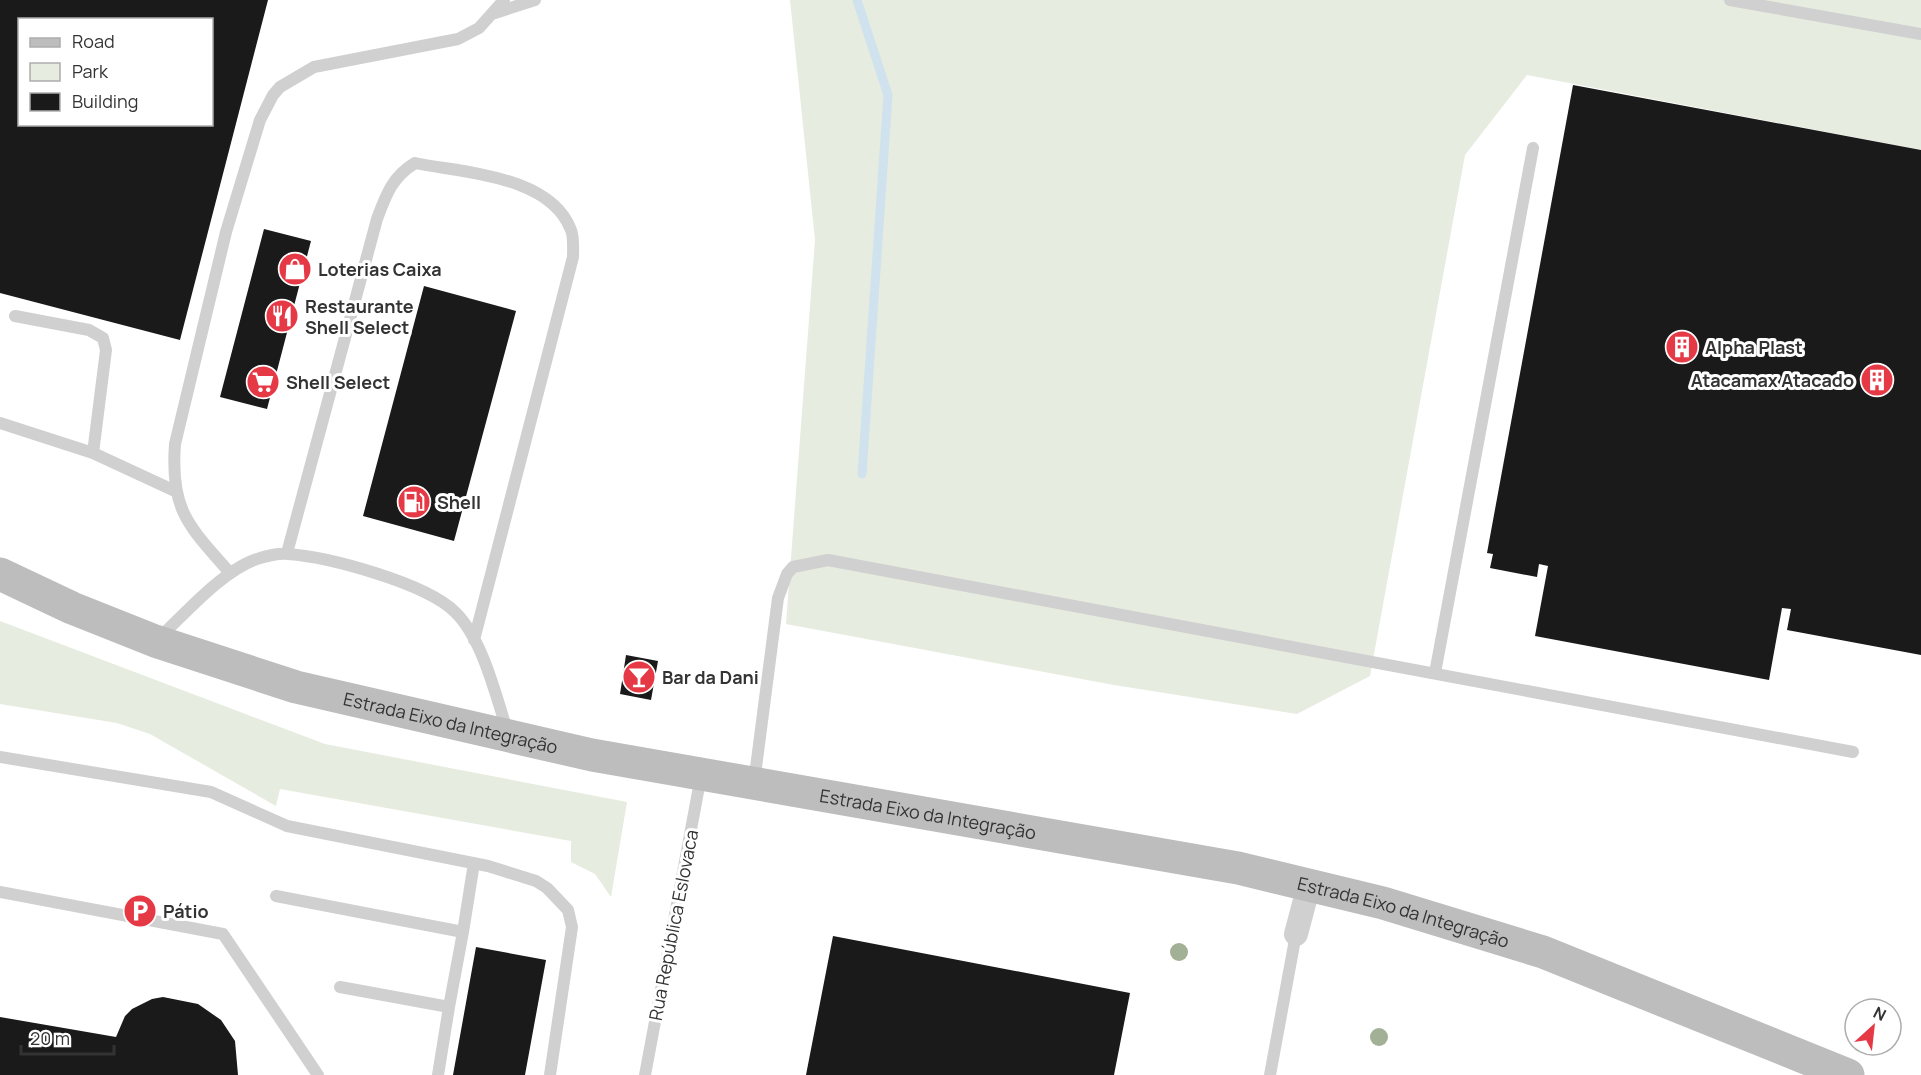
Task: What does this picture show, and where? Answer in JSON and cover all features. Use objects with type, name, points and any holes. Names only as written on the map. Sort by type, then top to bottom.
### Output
[{"type":"main road","name":"Estrada Eixo da Integração","points":[[0,574],[72,608],[155,641],[296,687],[509,737],[701,775],[1238,868],[1383,903],[1543,952],[1848,1075]]},
{"type":"street","points":[[1296,934],[1309,885]]},
{"type":"lane","points":[[230,573],[187,523],[175,491],[175,444],[220,254],[260,120],[273,95],[280,87],[314,67],[336,60],[458,39],[479,28],[495,13],[504,0]]},
{"type":"lane","points":[[495,13],[535,0]]},
{"type":"lane","points":[[1730,0],[1921,34]]},
{"type":"lane","points":[[1435,674],[1533,148]]},
{"type":"lane","points":[[287,553],[377,219],[389,187],[401,172],[415,164],[520,184],[544,196],[561,215],[571,230],[573,257],[474,640]]},
{"type":"lane","points":[[15,316],[89,330],[103,338],[106,350],[93,453]]},
{"type":"lane","points":[[0,423],[93,453],[175,491]]},
{"type":"lane","points":[[155,641],[230,573],[256,559],[287,553],[353,567],[403,583],[456,612],[474,640],[509,737]]},
{"type":"lane","points":[[754,784],[778,598],[787,574],[793,567],[813,561],[828,560],[1853,752]]},
{"type":"lane","points":[[0,757],[211,792],[286,826],[474,863],[536,881],[556,896],[571,916],[572,940],[550,1075]]},
{"type":"lane","name":"Rua República Eslovaca","points":[[645,1075],[701,775]]},
{"type":"lane","points":[[438,1075],[474,863]]},
{"type":"lane","points":[[0,892],[223,934],[318,1075]]},
{"type":"lane","points":[[276,896],[463,932]]},
{"type":"lane","points":[[1270,1075],[1296,934]]},
{"type":"lane","points":[[340,987],[448,1006]]},
{"type":"green space","points":[[790,0],[1921,0],[1921,150],[1527,75],[1465,155],[1370,676],[1297,714],[1114,685],[786,624],[815,240]]},
{"type":"green space","points":[[0,621],[325,744],[627,802],[611,897],[595,874],[571,862],[571,841],[280,789],[276,806],[150,734],[117,723],[0,704]]},
{"type":"building","points":[[0,0],[268,0],[180,340],[0,293]]},
{"type":"building","name":"Alpha Plast","points":[[1573,85],[1921,150],[1921,655],[1787,630],[1791,609],[1782,608],[1769,680],[1535,636],[1548,566],[1539,564],[1537,577],[1490,568],[1493,554],[1487,553]]},
{"type":"building","points":[[264,229],[311,241],[267,409],[220,397]]},
{"type":"building","points":[[424,286],[516,311],[454,541],[363,516]]},
{"type":"building","name":"Bar da Dani","points":[[626,655],[658,661],[651,700],[620,694]]},
{"type":"building","points":[[833,936],[1130,993],[1114,1075],[806,1075]]},
{"type":"building","points":[[476,947],[546,960],[525,1075],[453,1075]]},
{"type":"building","points":[[163,997],[198,1004],[221,1020],[235,1041],[238,1075],[0,1075],[0,1017],[116,1037],[125,1016],[132,1009],[152,999]]},
{"type":"waterway","points":[[857,0],[888,95],[862,474]]},
{"type":"place","name":"Loterias Caixa","points":[[295,269]]},
{"type":"place","name":"Restaurante Shell Select","points":[[282,316]]},
{"type":"place","name":"Alpha Plast","points":[[1682,347]]},
{"type":"place","name":"Atacamax Atacado","points":[[1877,380]]},
{"type":"place","name":"Shell Select","points":[[263,382]]},
{"type":"place","name":"Shell","points":[[414,502]]},
{"type":"place","name":"Bar da Dani","points":[[639,677]]},
{"type":"place","name":"Pátio","points":[[140,911]]}]
